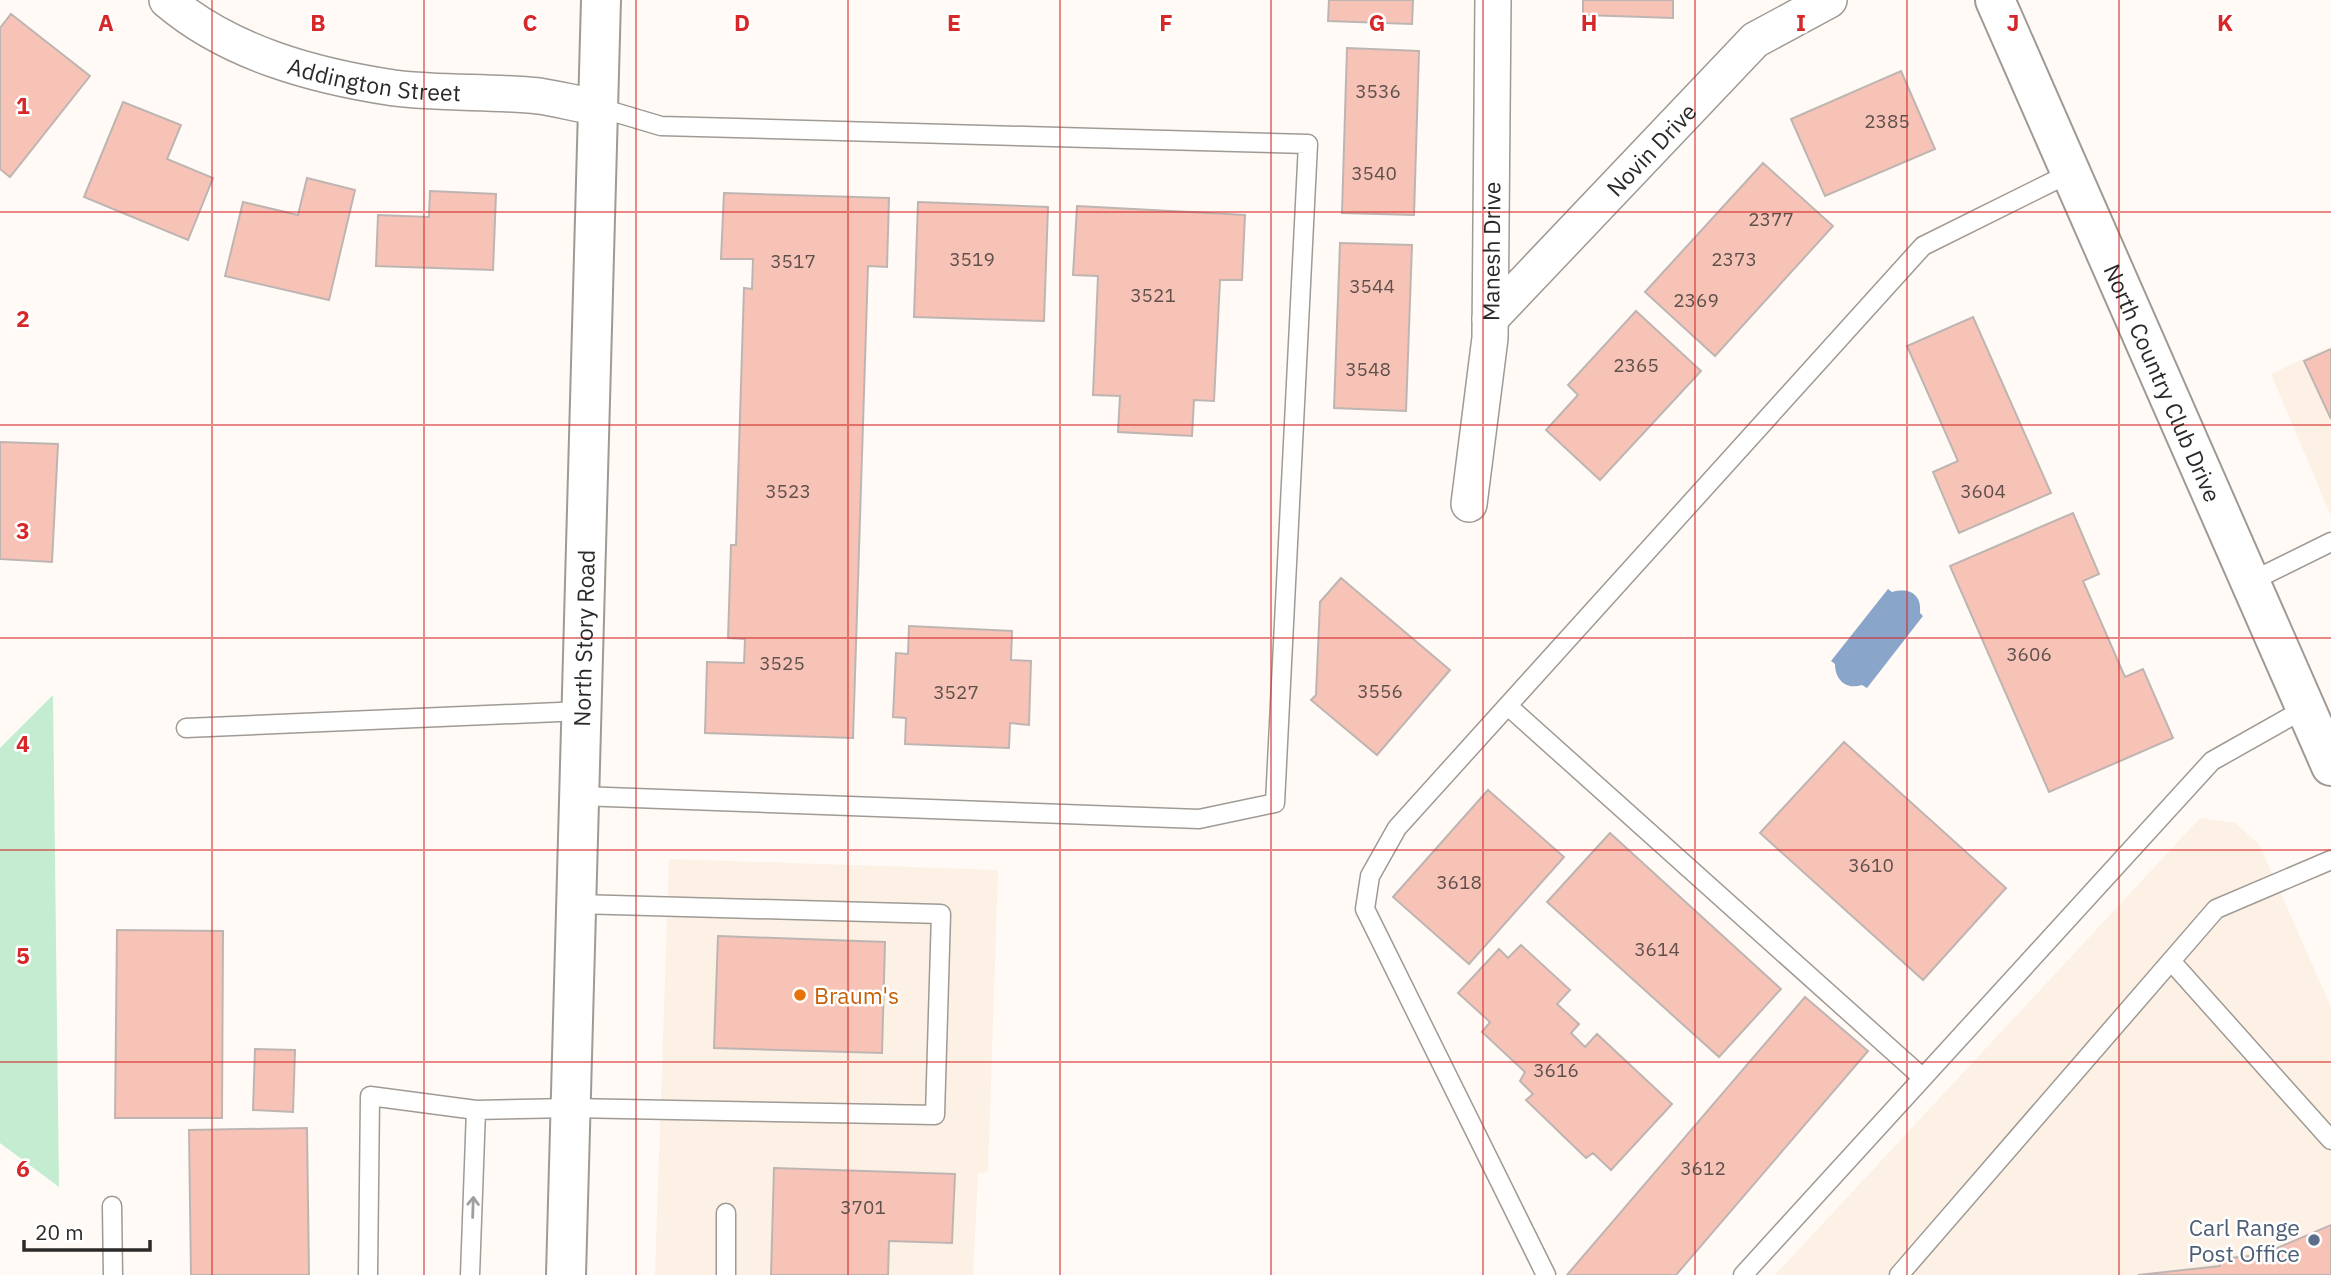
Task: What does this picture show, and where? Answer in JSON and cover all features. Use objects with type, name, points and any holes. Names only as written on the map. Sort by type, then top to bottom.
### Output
[{"type":"main road","name":"North Story Road","points":[[566,1275],[601,0]]},
{"type":"main road","name":"North Country Club Drive","points":[[1995,0],[2331,766]]},
{"type":"street","name":"Addington Street","points":[[167,0],[215,32],[255,53],[304,69],[394,88],[537,96],[597,107]]},
{"type":"street","name":"Manesh Drive","points":[[1469,503],[1490,338],[1493,0]]},
{"type":"street","name":"Novin Drive","points":[[1490,318],[1755,40],[1829,0]]},
{"type":"lane","points":[[580,796],[1199,819],[1275,803],[1308,144],[661,126],[597,107]]},
{"type":"lane","points":[[1546,1275],[1364,909],[1370,876],[1397,828],[1923,246],[2070,173]]},
{"type":"lane","points":[[2250,582],[2331,542]]},
{"type":"lane","points":[[1508,706],[1923,1078]]},
{"type":"lane","points":[[1743,1275],[2212,761],[2306,708]]},
{"type":"lane","points":[[186,727],[582,711]]},
{"type":"lane","points":[[1899,1275],[2216,909],[2331,860]]},
{"type":"lane","points":[[368,1275],[370,1096],[476,1110],[571,1108],[935,1115],[941,914],[577,904]]},
{"type":"lane","points":[[2171,961],[2331,1140]]},
{"type":"lane","points":[[470,1275],[476,1110]]},
{"type":"lane","points":[[112,1206],[113,1275]]},
{"type":"lane","points":[[726,1213],[726,1275]]},
{"type":"shaded area","points":[[2331,346],[2331,516],[2271,374]]},
{"type":"shaded area","points":[[2200,818],[2235,823],[2259,844],[2331,1007],[2331,1275],[1775,1275]]},
{"type":"shaded area","points":[[669,859],[998,870],[988,1172],[978,1174],[973,1275],[655,1275]]},
{"type":"green space","points":[[53,695],[59,1187],[0,1143],[0,748]]},
{"type":"water","points":[[1888,589],[1892,592],[1909,592],[1917,597],[1923,616],[1867,688],[1862,685],[1846,685],[1839,679],[1835,664],[1831,661]]},
{"type":"building","points":[[1329,0],[1413,0],[1412,24],[1328,21]]},
{"type":"building","points":[[1583,0],[1673,0],[1673,18],[1583,15]]},
{"type":"building","points":[[11,14],[90,76],[10,177],[0,169],[0,28]]},
{"type":"building","points":[[1347,48],[1419,51],[1414,215],[1342,213]]},
{"type":"building","points":[[1901,71],[1935,149],[1825,196],[1791,119]]},
{"type":"building","points":[[123,102],[181,125],[167,159],[213,178],[188,240],[84,197]]},
{"type":"building","points":[[1763,163],[1833,226],[1715,356],[1645,292]]},
{"type":"building","points":[[307,178],[355,190],[329,300],[225,276],[243,202],[298,215]]},
{"type":"building","points":[[430,191],[496,194],[493,270],[376,266],[378,215],[429,217]]},
{"type":"building","points":[[724,193],[889,198],[887,267],[868,266],[853,738],[705,733],[707,662],[744,663],[745,639],[728,638],[731,545],[736,545],[744,288],[752,289],[753,259],[721,259]]},
{"type":"building","points":[[918,202],[1048,207],[1044,321],[914,317]]},
{"type":"building","points":[[1077,206],[1245,215],[1242,280],[1220,280],[1214,401],[1194,400],[1192,436],[1118,432],[1120,396],[1093,395],[1098,276],[1073,275]]},
{"type":"building","points":[[1340,243],[1412,245],[1406,411],[1334,408]]},
{"type":"building","points":[[1636,311],[1701,371],[1600,480],[1546,430],[1578,395],[1568,385]]},
{"type":"building","points":[[1973,317],[2051,493],[1959,533],[1933,472],[1958,461],[1907,346]]},
{"type":"building","points":[[2331,349],[2331,419],[2304,361]]},
{"type":"building","points":[[0,442],[58,444],[52,562],[0,559]]},
{"type":"building","points":[[2073,513],[2099,574],[2083,581],[2125,677],[2143,669],[2173,738],[2049,792],[1950,566]]},
{"type":"building","points":[[1341,578],[1450,670],[1377,755],[1311,700],[1316,695],[1320,602]]},
{"type":"building","points":[[909,626],[1012,631],[1011,660],[1031,661],[1029,725],[1010,723],[1009,748],[905,744],[906,718],[893,717],[896,653],[908,654]]},
{"type":"building","points":[[1844,742],[2006,888],[1923,980],[1760,833]]},
{"type":"building","points":[[1488,790],[1564,857],[1469,964],[1393,897]]},
{"type":"building","points":[[1610,833],[1781,989],[1719,1057],[1547,902]]},
{"type":"building","points":[[117,930],[223,931],[222,1118],[115,1118]]},
{"type":"building","name":"Braum's","points":[[718,936],[885,942],[882,1053],[714,1048]]},
{"type":"building","points":[[1521,945],[1570,990],[1557,1004],[1579,1024],[1571,1033],[1585,1047],[1597,1034],[1672,1104],[1611,1170],[1593,1153],[1586,1158],[1526,1100],[1533,1094],[1520,1081],[1525,1072],[1482,1032],[1490,1022],[1458,993],[1499,949],[1508,958]]},
{"type":"building","points":[[1805,997],[1868,1051],[1676,1275],[1567,1275]]},
{"type":"building","points":[[255,1049],[295,1050],[293,1112],[253,1110]]},
{"type":"building","points":[[307,1128],[309,1275],[191,1275],[189,1130]]},
{"type":"building","points":[[774,1168],[955,1174],[952,1243],[889,1241],[888,1275],[771,1275]]},
{"type":"building","name":"Carl Range Post Office","points":[[2331,1225],[2331,1275],[2138,1275],[2220,1266],[2219,1259],[2261,1255]]},
{"type":"place","name":"Braum's","points":[[800,995]]},
{"type":"place","name":"Carl Range Post Office","points":[[2314,1240]]}]
